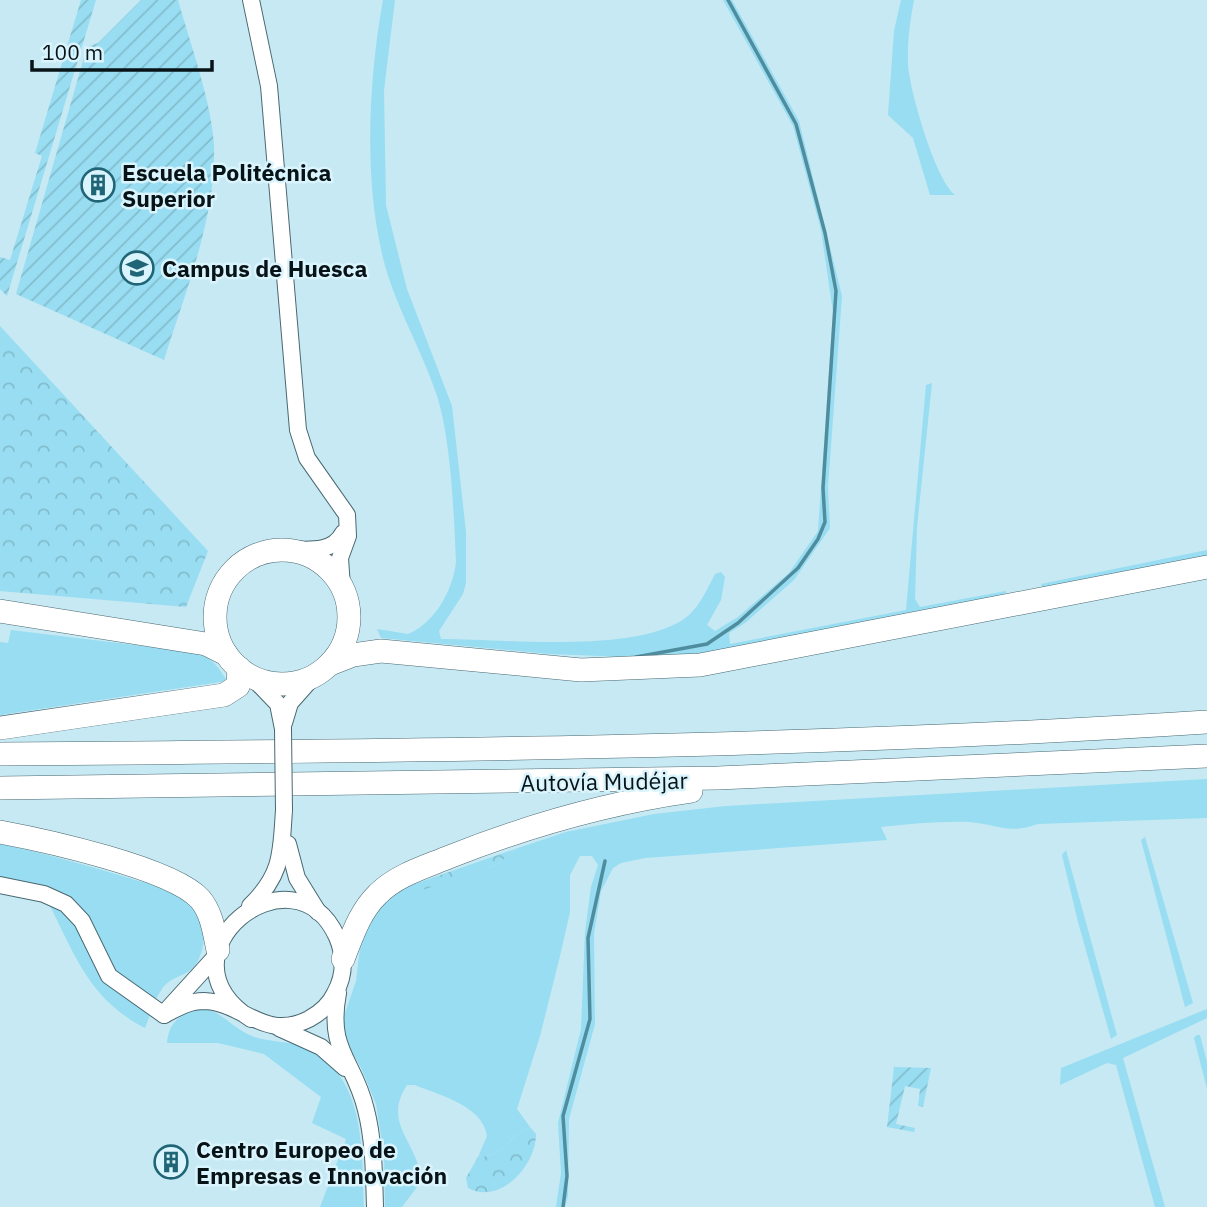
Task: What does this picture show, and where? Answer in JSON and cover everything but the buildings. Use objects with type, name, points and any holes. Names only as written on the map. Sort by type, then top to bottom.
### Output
[{"type":"highway","points":[[128,629],[190,633],[205,622],[227,579],[241,563],[260,553],[282,550],[301,552],[318,560],[332,572],[342,587],[349,621],[346,640],[322,671]]},
{"type":"highway","points":[[0,611],[206,643],[239,667],[283,684],[322,671],[353,655],[380,651],[581,670],[700,665],[1207,566]]},
{"type":"highway","points":[[0,728],[224,695],[237,686],[239,667],[216,626],[218,596]]},
{"type":"highway","points":[[349,621],[361,638],[380,651]]},
{"type":"highway","name":"Autovía Mudéjar","points":[[0,754],[674,745],[1207,722]]},
{"type":"highway","name":"Autovía Mudéjar","points":[[0,788],[524,783],[744,777],[1207,756]]},
{"type":"highway","points":[[343,959],[370,903],[379,892],[408,874],[545,823],[663,795],[723,789],[744,777]]},
{"type":"highway","points":[[0,832],[94,854],[183,886],[205,906],[218,952]]},
{"type":"street","points":[[251,0],[269,86],[298,430],[307,458],[341,503],[348,521],[348,536],[340,558],[342,587]]},
{"type":"street","points":[[282,550],[329,548],[341,537],[348,521]]},
{"type":"street","points":[[164,1015],[218,952],[228,928],[266,890],[281,857],[284,810],[283,729],[278,704],[239,667]]},
{"type":"street","points":[[283,729],[290,703],[322,671]]},
{"type":"street","points":[[284,810],[292,866],[319,914],[336,934],[343,959],[333,1017],[335,1035],[359,1087],[369,1125],[375,1207]]},
{"type":"street","points":[[0,886],[44,894],[66,904],[82,921],[106,970],[117,983],[164,1015]]},
{"type":"street","points":[[244,912],[268,901],[282,900],[295,902],[319,914]]},
{"type":"street","points":[[218,952],[219,981],[224,992],[231,1003],[251,1019]]},
{"type":"street","points":[[117,983],[154,998],[183,993]]},
{"type":"street","points":[[277,1027],[303,1023],[315,1016],[333,997],[339,985]]},
{"type":"street","points":[[164,1015],[183,1005],[204,1001],[277,1027],[329,1052],[359,1087]]},
{"type":"green space","points":[[81,0],[96,0],[7,296],[0,289],[0,257],[10,260],[42,156],[35,153]]},
{"type":"green space","points":[[141,0],[178,0],[205,92],[214,146],[205,228],[164,360],[16,294],[87,47],[98,43]]},
{"type":"green space","points":[[383,0],[395,0],[384,90],[386,205],[407,289],[452,406],[466,532],[466,583],[463,594],[439,631],[441,639],[598,641],[658,631],[687,617],[701,600],[715,574],[721,572],[725,577],[721,600],[707,625],[715,631],[738,617],[789,573],[818,531],[833,312],[821,230],[793,126],[723,0],[732,0],[799,121],[842,296],[828,487],[830,528],[794,580],[745,623],[729,633],[730,644],[906,610],[926,385],[932,383],[917,527],[915,599],[920,607],[1006,591],[1005,597],[724,651],[650,658],[550,654],[381,638],[377,629],[408,634],[418,629],[434,614],[447,594],[456,562],[451,476],[441,411],[392,286],[381,249],[376,219],[370,124],[374,61]]},
{"type":"green space","points":[[901,0],[914,0],[908,65],[918,114],[940,172],[955,195],[930,195],[913,138],[888,115],[894,31]]},
{"type":"green space","points":[[0,326],[208,551],[186,607],[0,591]]},
{"type":"green space","points":[[1207,550],[1207,558],[1043,590],[1041,584]]},
{"type":"green space","points":[[11,630],[192,652],[213,662],[227,681],[0,715],[0,642],[8,643]]},
{"type":"green space","points":[[1207,779],[1207,818],[1038,824],[1019,829],[969,822],[914,824],[881,827],[887,840],[645,858],[621,863],[613,868],[601,891],[594,933],[595,1024],[569,1119],[568,1196],[565,1207],[556,1207],[561,1173],[558,1123],[581,1029],[585,932],[591,887],[598,865],[592,856],[580,856],[570,875],[570,912],[540,1036],[517,1109],[530,1127],[495,1153],[478,1157],[487,1136],[484,1125],[477,1116],[447,1097],[415,1085],[407,1085],[400,1099],[398,1112],[404,1135],[415,1157],[420,1183],[402,1207],[385,1207],[384,1154],[376,1104],[344,1037],[343,1019],[356,981],[361,939],[382,903],[496,865],[518,848],[566,832],[654,814],[726,806]]},
{"type":"green space","points":[[1145,837],[1193,1003],[1185,1007],[1141,840]]},
{"type":"green space","points":[[0,844],[158,886],[178,894],[193,906],[204,928],[201,953],[192,969],[162,989],[145,1028],[110,1004],[97,989],[76,958],[48,902],[0,892]]},
{"type":"green space","points":[[518,848],[496,865],[384,903],[406,887]]},
{"type":"green space","points":[[1066,850],[1117,1035],[1111,1039],[1062,855]]},
{"type":"green space","points":[[206,1009],[252,1036],[309,1049],[328,1062],[341,1078],[351,1097],[361,1140],[364,1207],[320,1207],[346,1139],[312,1123],[321,1097],[264,1054],[218,1043],[167,1043],[171,1028],[179,1018],[190,1012]]},
{"type":"green space","points":[[1207,1009],[1207,1018],[1123,1058],[1165,1207],[1155,1207],[1116,1065],[1107,1063],[1060,1085],[1061,1068]]},
{"type":"green space","points":[[1200,1035],[1207,1062],[1207,1089],[1194,1038]]},
{"type":"green space","points":[[894,1067],[931,1068],[923,1107],[918,1106],[920,1089],[905,1086],[896,1124],[915,1128],[914,1132],[887,1127]]},
{"type":"green space","points":[[530,1127],[536,1134],[534,1146],[523,1170],[514,1179],[504,1187],[492,1191],[480,1192],[468,1188],[466,1178],[478,1157],[495,1153]]},
{"type":"waterway","points":[[636,657],[707,644],[738,623],[798,568],[818,539],[825,522],[823,488],[836,291],[825,233],[796,124],[728,0]]},
{"type":"waterway","points":[[563,1207],[567,1176],[563,1116],[590,1019],[588,938],[605,861]]},
{"type":"place","name":"Escuela Politécnica Superior","points":[[98,185]]},
{"type":"place","name":"Campus de Huesca","points":[[137,268]]},
{"type":"place","name":"Centro Europeo de Empresas e Innovación","points":[[171,1162]]}]
